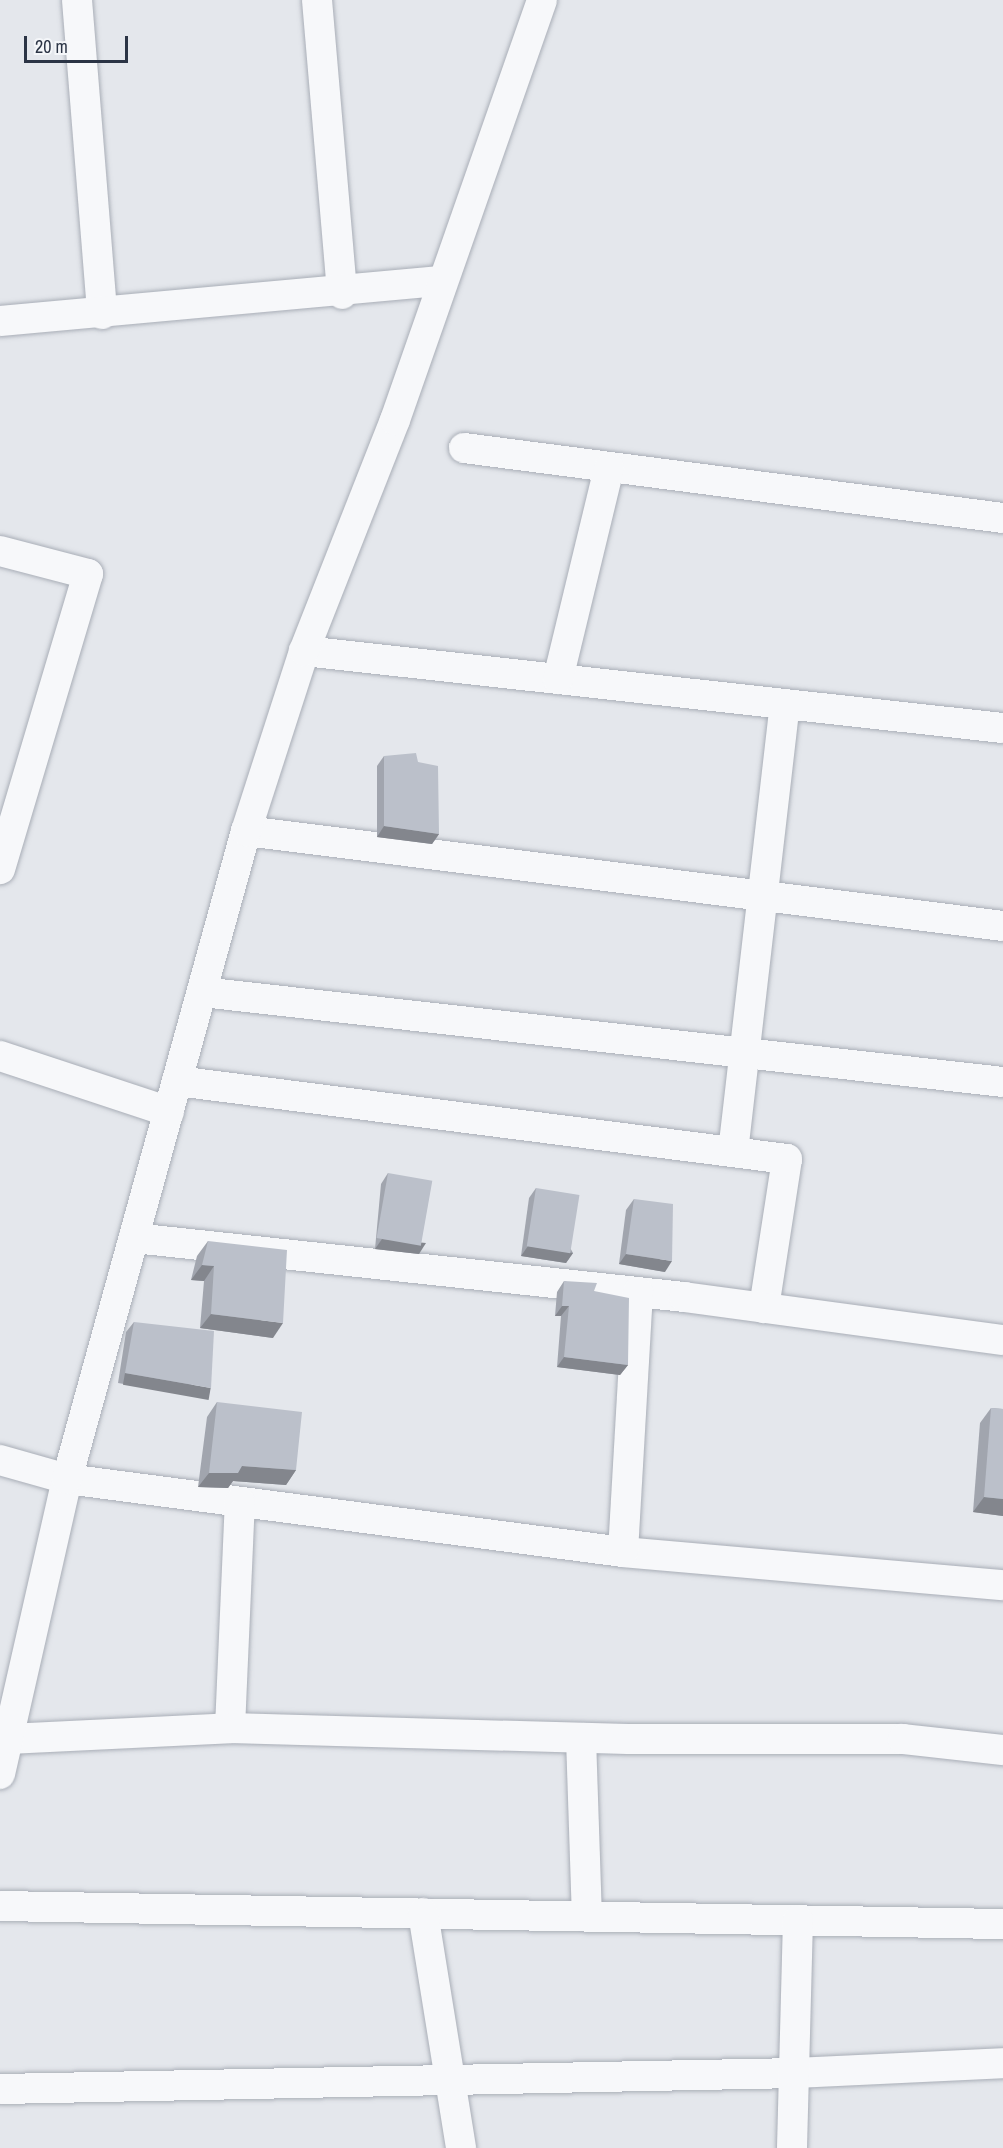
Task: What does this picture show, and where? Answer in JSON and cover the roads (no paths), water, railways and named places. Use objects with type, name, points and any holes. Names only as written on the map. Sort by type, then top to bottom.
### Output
[{"type":"street","points":[[77,0],[102,314]]},
{"type":"street","points":[[317,0],[342,294]]},
{"type":"street","points":[[0,1774],[67,1479],[246,831],[304,651],[395,420],[542,0]]},
{"type":"street","points":[[0,321],[342,294],[442,281]]},
{"type":"street","points":[[464,448],[1003,518]]},
{"type":"street","points":[[558,679],[609,468]]},
{"type":"street","points":[[0,551],[88,574],[7,819],[0,869]]},
{"type":"street","points":[[304,651],[1003,728]]},
{"type":"street","points":[[733,1152],[764,896],[784,704]]},
{"type":"street","points":[[246,831],[1003,926]]},
{"type":"street","points":[[202,992],[745,1057],[1003,1082]]},
{"type":"street","points":[[0,1056],[169,1112]]},
{"type":"street","points":[[177,1081],[787,1159],[764,1308]]},
{"type":"street","points":[[134,1238],[638,1292],[1003,1340]]},
{"type":"street","points":[[623,1552],[638,1292]]},
{"type":"street","points":[[0,1460],[67,1479],[623,1552],[1003,1585]]},
{"type":"street","points":[[230,1728],[240,1502]]},
{"type":"street","points":[[8,1739],[230,1728],[581,1738],[903,1739],[1003,1750]]},
{"type":"street","points":[[581,1738],[587,1916]]},
{"type":"street","points":[[0,1906],[1003,1924]]},
{"type":"street","points":[[423,1913],[461,2148]]},
{"type":"street","points":[[792,2148],[798,1920]]},
{"type":"street","points":[[0,2089],[449,2076],[794,2073],[1003,2063]]}]
